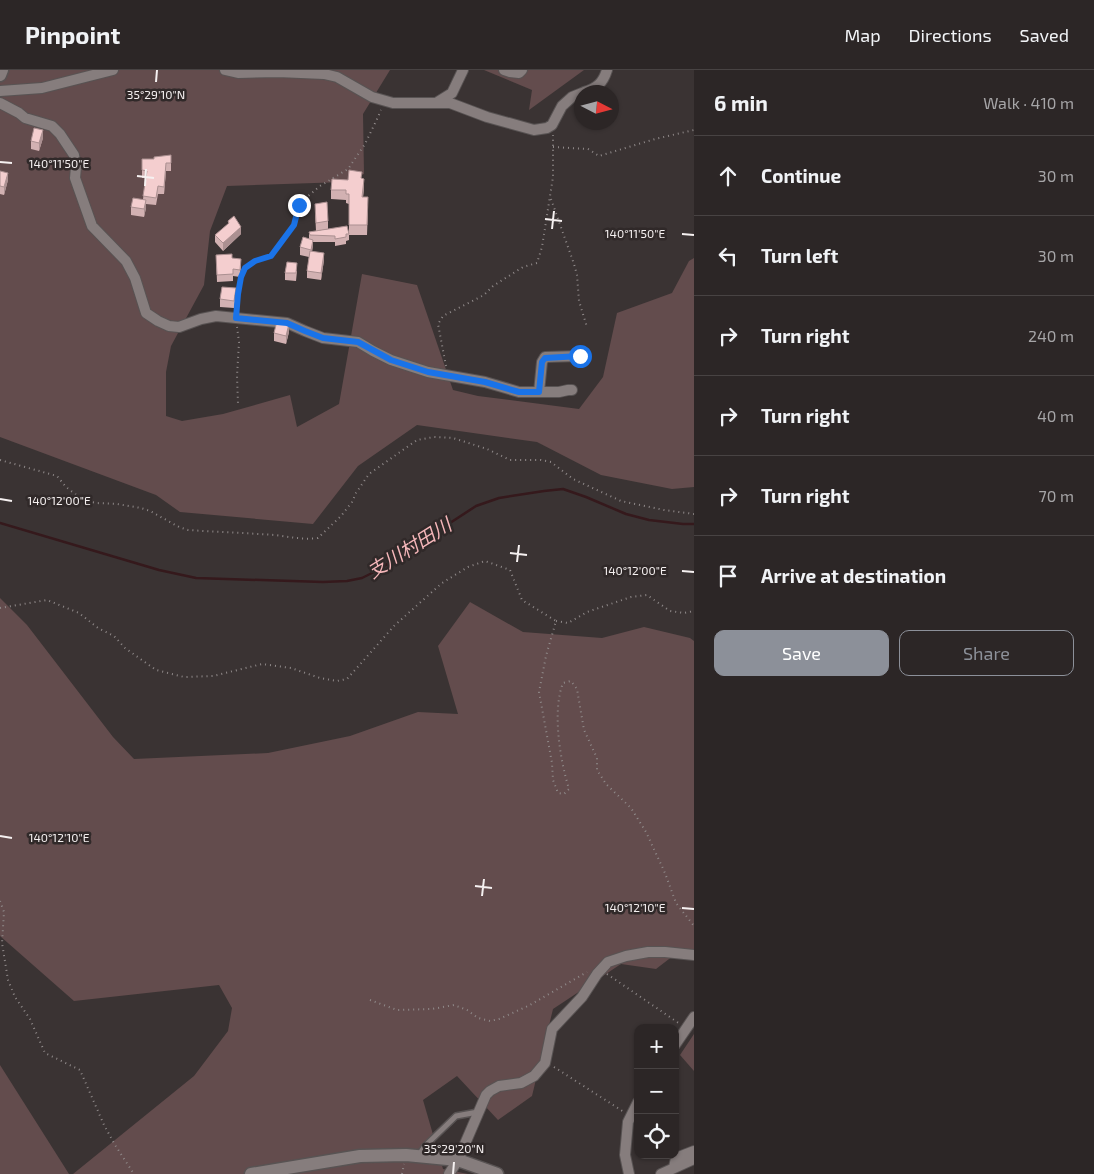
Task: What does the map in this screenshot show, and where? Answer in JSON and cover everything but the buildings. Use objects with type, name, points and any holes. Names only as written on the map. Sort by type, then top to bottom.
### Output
[{"type":"street","points":[[0,75],[2,70]]},
{"type":"street","points":[[0,91],[42,88],[113,70]]},
{"type":"street","points":[[225,70],[238,74],[278,72],[324,74],[337,77],[372,97],[393,103],[450,103],[487,117],[534,130],[547,128],[552,125],[562,106],[574,96]]},
{"type":"street","points":[[435,103],[452,93],[463,70]]},
{"type":"street","points":[[504,70],[519,73],[522,70]]},
{"type":"street","points":[[598,85],[604,78],[607,70]]},
{"type":"street","points":[[0,103],[25,118],[52,126],[60,134],[74,155],[75,178],[92,226],[126,261],[135,278],[146,313],[158,321],[169,326],[179,327],[216,316],[287,323],[323,338],[358,342],[391,360],[428,372],[485,382],[519,392],[572,390]]},
{"type":"street","points":[[539,392],[542,362],[545,358],[580,356]]},
{"type":"street","points":[[449,1174],[458,1160],[486,1095],[499,1086],[521,1083],[534,1076],[546,1062],[552,1029],[582,997],[608,962],[648,952],[694,955]]},
{"type":"street","points":[[679,1039],[694,1017]]},
{"type":"street","points":[[629,1174],[625,1156],[628,1122],[634,1109]]},
{"type":"street","points":[[674,1167],[676,1158],[694,1151]]},
{"type":"street","points":[[251,1174],[360,1156],[406,1155],[458,1160],[497,1174]]},
{"type":"street","points":[[661,1174],[694,1159]]},
{"type":"lane","points":[[418,1156],[425,1146],[456,1116],[479,1112]]},
{"type":"path","points":[[238,404],[239,342],[236,318],[241,277],[245,268],[255,261],[271,256],[294,225],[299,205],[320,186],[348,169],[365,144],[384,100]]},
{"type":"path","points":[[448,376],[438,324],[443,316],[484,296],[493,286],[522,267],[537,263],[542,247],[553,177],[552,125]]},
{"type":"path","points":[[553,147],[588,148],[599,156],[655,139],[694,130]]},
{"type":"path","points":[[550,197],[574,264],[579,301],[587,327]]},
{"type":"path","points":[[0,460],[57,476],[66,487],[83,500],[141,508],[188,530],[300,539],[318,538],[341,516],[369,474],[417,440],[434,437],[453,438],[487,449],[510,460],[542,460],[551,462],[573,479],[621,501],[694,514]]},
{"type":"path","points":[[0,608],[47,600],[79,613],[98,628],[114,636],[125,648],[156,670],[184,677],[213,676],[262,664],[291,668],[320,678],[336,680],[347,679],[394,626],[442,583],[468,567],[485,561],[510,570],[522,600],[556,621],[568,623],[587,612],[631,597],[647,595],[670,611],[684,613],[694,611]]},
{"type":"path","points":[[556,621],[546,656],[539,692],[552,763],[553,780],[558,793],[564,794],[569,789],[559,746],[558,710],[563,683],[571,681],[577,689],[584,730],[597,758],[597,770],[606,784],[631,808],[646,832],[665,873],[676,903],[694,926]]},
{"type":"path","points":[[0,901],[4,912],[2,942],[8,980],[15,997],[30,1020],[45,1053],[80,1070],[104,1125],[134,1174]]},
{"type":"path","points":[[370,1000],[397,1010],[432,1009],[454,1004],[478,1018],[499,1020],[528,1006],[592,969],[601,970],[686,1028]]},
{"type":"path","points":[[546,1062],[631,1115]]},
{"type":"shaded area","points":[[0,70],[390,70],[363,114],[364,174],[345,182],[227,186],[210,231],[204,285],[171,346],[166,372],[166,416],[182,421],[223,414],[290,395],[297,427],[339,404],[362,274],[417,285],[453,390],[478,396],[579,409],[603,377],[617,313],[672,293],[689,261],[694,258],[694,487],[672,489],[601,475],[537,442],[417,425],[358,466],[313,524],[180,512],[156,495],[0,437]]},
{"type":"shaded area","points":[[484,70],[584,70],[529,110],[532,90]]},
{"type":"shaded area","points":[[0,598],[27,625],[113,737],[134,759],[268,753],[350,736],[418,712],[458,714],[438,646],[470,602],[523,632],[602,638],[644,627],[690,638],[694,641],[694,954],[682,949],[656,969],[621,964],[553,1009],[532,1096],[498,1120],[457,1076],[423,1100],[443,1169],[468,1174],[73,1174],[194,1076],[228,1031],[232,1008],[219,985],[74,1001],[0,936]]},
{"type":"shaded area","points":[[694,1034],[694,1071],[680,1055]]},
{"type":"shaded area","points":[[0,1065],[69,1174],[0,1174]]},
{"type":"waterway","name":"支川村田川","points":[[0,523],[159,570],[196,578],[323,582],[362,578],[378,570],[476,506],[499,498],[563,489],[626,514],[649,520],[694,524]]},
{"type":"route","points":[[299,205],[294,225],[271,256],[255,261],[245,268],[241,277],[236,318],[287,323],[323,338],[358,342],[404,365],[428,372],[485,382],[519,392],[539,392],[542,362],[545,358],[580,356]]}]
